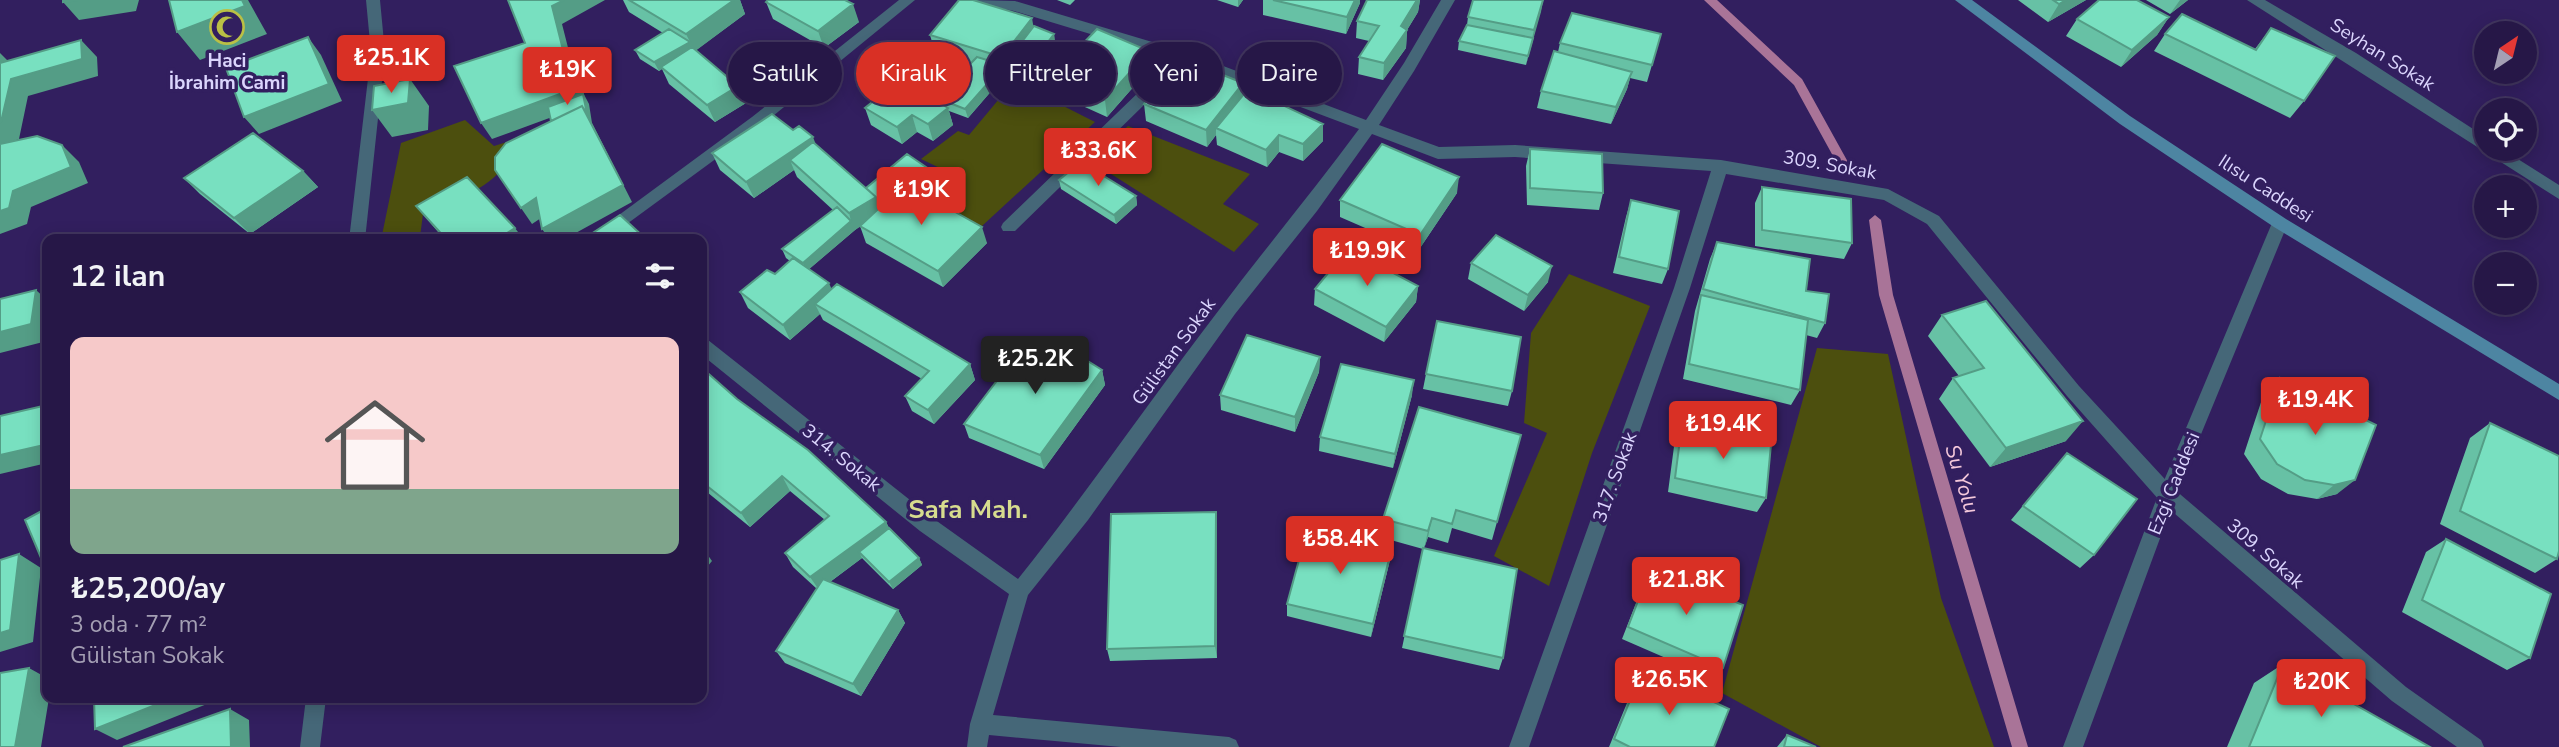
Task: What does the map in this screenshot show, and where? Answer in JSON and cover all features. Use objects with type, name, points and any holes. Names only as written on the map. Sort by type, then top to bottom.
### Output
[{"type":"main road","name":"Ilısu Caddesi","points":[[1962,0],[2125,120],[2280,223],[2559,394]]},
{"type":"street","points":[[358,234],[378,52],[373,0]]},
{"type":"street","points":[[601,234],[757,121],[908,0]]},
{"type":"street","name":"309. Sokak","points":[[982,0],[1015,6],[1134,42]]},
{"type":"street","name":"Seyhan Sokak","points":[[2254,0],[2351,57],[2474,139]]},
{"type":"street","name":"Gülistan Sokak","points":[[977,747],[980,724],[1020,591],[1082,514],[1228,309],[1311,207],[1369,127],[1409,67],[1443,1]]},
{"type":"street","name":"309. Sokak","points":[[1223,72],[1438,153],[1515,151],[1691,162],[1888,195],[1933,220],[2073,391],[2167,495],[2399,694],[2474,747]]},
{"type":"street","points":[[1009,227],[1135,105]]},
{"type":"street","name":"Seyhan Sokak","points":[[2509,161],[2559,193]]},
{"type":"street","name":"317. Sokak","points":[[1519,747],[1682,288],[1721,166]]},
{"type":"street","name":"Ezgi Caddesi","points":[[2073,747],[2167,495],[2280,223]]},
{"type":"street","name":"314. Sokak","points":[[707,349],[927,525],[1020,591]]},
{"type":"street","points":[[310,747],[315,703]]},
{"type":"street","points":[[980,724],[1229,747]]},
{"type":"shaded area","points":[[994,105],[1061,105],[1095,122],[982,226],[915,194],[944,170],[921,159],[958,131],[969,135]]},
{"type":"shaded area","points":[[465,120],[494,146],[516,139],[510,155],[492,179],[467,195],[423,214],[420,234],[382,234],[401,143]]},
{"type":"shaded area","points":[[1128,126],[1250,174],[1223,204],[1259,224],[1234,252],[1089,160]]},
{"type":"shaded area","points":[[1569,274],[1650,306],[1592,453],[1549,586],[1494,556],[1547,433],[1524,423],[1531,333]]},
{"type":"shaded area","points":[[1817,348],[1888,354],[1941,598],[1994,747],[1821,747],[1722,693]]},
{"type":"building","points":[[169,0],[242,0],[245,6],[177,32]]},
{"type":"building","points":[[508,0],[564,0],[552,6],[566,62],[579,87],[481,123],[454,66],[525,43]]},
{"type":"building","points":[[629,0],[734,0],[686,34]]},
{"type":"building","points":[[845,0],[853,4],[818,31],[766,2]]},
{"type":"building","points":[[959,0],[973,0],[1032,18],[1014,42],[985,42],[985,52],[971,48],[971,42],[953,42],[930,35]]},
{"type":"building","points":[[1273,0],[1355,0],[1347,17]]},
{"type":"building","points":[[1367,0],[1417,0],[1401,26],[1407,30],[1384,63],[1359,57],[1379,26],[1357,21]]},
{"type":"building","points":[[1473,0],[1543,0],[1534,30],[1468,17]]},
{"type":"building","points":[[2099,0],[2137,0],[2169,17],[2132,50],[2077,19]]},
{"type":"building","points":[[1572,13],[1661,34],[1652,65],[1560,43]]},
{"type":"building","points":[[2182,14],[2256,50],[2271,28],[2335,56],[2304,101],[2165,34]]},
{"type":"building","points":[[1467,25],[1533,38],[1528,56],[1459,41]]},
{"type":"building","points":[[1034,26],[1054,34],[1048,42],[1022,42]]},
{"type":"building","points":[[669,29],[690,42],[654,62],[635,50]]},
{"type":"building","points":[[1097,29],[1130,43],[1130,72],[1116,88],[1116,42],[1085,42]]},
{"type":"building","points":[[308,37],[329,84],[244,117],[226,68]]},
{"type":"building","points":[[81,40],[82,59],[11,79],[0,123],[0,63]]},
{"type":"building","points":[[692,47],[728,78],[728,92],[707,105],[661,67]]},
{"type":"building","points":[[1554,51],[1632,72],[1616,107],[1541,91]]},
{"type":"building","points":[[977,57],[985,59],[985,86],[971,102],[971,63]]},
{"type":"building","points":[[1223,75],[1237,81],[1237,91],[1206,130],[1146,105],[1223,105]]},
{"type":"building","points":[[410,79],[408,103],[372,110],[374,86]]},
{"type":"building","points":[[583,94],[587,114],[582,106],[551,121],[548,107]]},
{"type":"building","points":[[1237,102],[1237,105],[1282,105],[1323,124],[1303,144],[1279,135],[1266,150],[1216,128]]},
{"type":"building","points":[[869,105],[943,105],[948,108],[928,124],[912,115],[897,127],[865,108]]},
{"type":"building","points":[[582,106],[623,185],[542,229],[536,198],[521,208],[495,170],[495,157],[506,143]]},
{"type":"building","points":[[772,114],[793,130],[799,126],[813,137],[746,182],[712,153]]},
{"type":"building","points":[[253,133],[303,171],[234,218],[184,178]]},
{"type":"building","points":[[37,136],[62,145],[71,167],[13,191],[9,208],[0,211],[0,144]]},
{"type":"building","points":[[813,142],[876,197],[849,213],[790,160]]},
{"type":"building","points":[[1382,144],[1459,177],[1420,235],[1340,200]]},
{"type":"building","points":[[1530,149],[1602,154],[1603,193],[1530,188]]},
{"type":"building","points":[[907,154],[926,167],[879,205],[876,197],[866,188]]},
{"type":"building","points":[[1081,162],[1136,196],[1114,215],[1059,180]]},
{"type":"building","points":[[467,177],[515,228],[506,234],[442,234],[416,206]]},
{"type":"building","points":[[905,184],[982,227],[938,271],[860,226]]},
{"type":"building","points":[[1762,187],[1851,199],[1852,243],[1762,230]]},
{"type":"building","points":[[1631,200],[1679,211],[1668,269],[1619,257]]},
{"type":"building","points":[[837,207],[851,221],[803,263],[782,249]]},
{"type":"building","points":[[620,215],[641,234],[591,234]]},
{"type":"building","points":[[1496,235],[1552,266],[1528,295],[1471,263]]},
{"type":"building","points":[[1717,242],[1810,259],[1806,291],[1829,294],[1825,323],[1703,289]]},
{"type":"building","points":[[1348,249],[1418,286],[1386,327],[1315,289]]},
{"type":"building","points":[[793,258],[829,283],[783,325],[740,292],[767,270],[775,274]]},
{"type":"building","points":[[837,284],[970,364],[928,410],[905,396],[929,371],[815,304]]},
{"type":"building","points":[[36,290],[31,324],[0,332],[0,299]]},
{"type":"building","points":[[1701,295],[1808,320],[1800,390],[1689,364]]},
{"type":"building","points":[[1986,301],[2083,421],[2006,448],[1953,378],[1984,368],[1942,315]]},
{"type":"building","points":[[1437,321],[1521,337],[1512,391],[1426,374]]},
{"type":"building","points":[[1247,335],[1320,357],[1295,417],[1220,395]]},
{"type":"building","points":[[1051,338],[1102,370],[1040,455],[964,424],[1018,353]]},
{"type":"building","points":[[1341,364],[1414,380],[1395,454],[1320,437]]},
{"type":"building","points":[[707,372],[737,399],[808,450],[886,522],[810,577],[785,553],[829,516],[782,476],[741,513],[707,486]]},
{"type":"building","points":[[2280,378],[2376,425],[2355,480],[2334,485],[2305,480],[2277,464],[2260,439]]},
{"type":"building","points":[[42,406],[42,445],[0,455],[0,416]]},
{"type":"building","points":[[1419,407],[1521,435],[1497,522],[1456,510],[1452,524],[1432,518],[1428,531],[1383,519]]},
{"type":"building","points":[[2490,423],[2559,456],[2557,559],[2460,511]]},
{"type":"building","points":[[1682,424],[1771,444],[1766,498],[1675,478]]},
{"type":"building","points":[[2067,453],[2137,499],[2094,555],[2023,506]]},
{"type":"building","points":[[42,511],[42,560],[25,520]]},
{"type":"building","points":[[1216,512],[1215,646],[1107,649],[1111,514]]},
{"type":"building","points":[[1308,527],[1392,547],[1373,624],[1287,604]]},
{"type":"building","points":[[889,528],[919,558],[889,582],[859,552]]},
{"type":"building","points":[[2446,539],[2551,594],[2530,658],[2422,600]]},
{"type":"building","points":[[1423,548],[1517,569],[1503,658],[1404,636]]},
{"type":"building","points":[[19,554],[10,630],[0,633],[0,560]]},
{"type":"building","points":[[1651,567],[1743,605],[1723,668],[1628,627]]},
{"type":"building","points":[[823,579],[898,610],[853,684],[776,651]]},
{"type":"building","points":[[2283,664],[2430,747],[2249,747]]},
{"type":"building","points":[[29,668],[15,747],[0,747],[0,673]]},
{"type":"building","points":[[1643,669],[1729,709],[1714,747],[1630,747],[1614,739]]},
{"type":"building","points":[[94,703],[160,703],[95,729]]},
{"type":"building","points":[[230,709],[231,747],[123,747]]},
{"type":"building","points":[[1787,735],[1816,747],[1784,747]]},
{"type":"waterway","name":"Su Yolu","points":[[1710,0],[1798,82],[1848,173]]},
{"type":"waterway","name":"Su Yolu","points":[[1875,220],[1886,295],[2020,747]]},
{"type":"place","name":"Haci İbrahim Cami","points":[[227,27]]},
{"type":"district","name":"Safa Mah.","points":[[968,509]]}]
